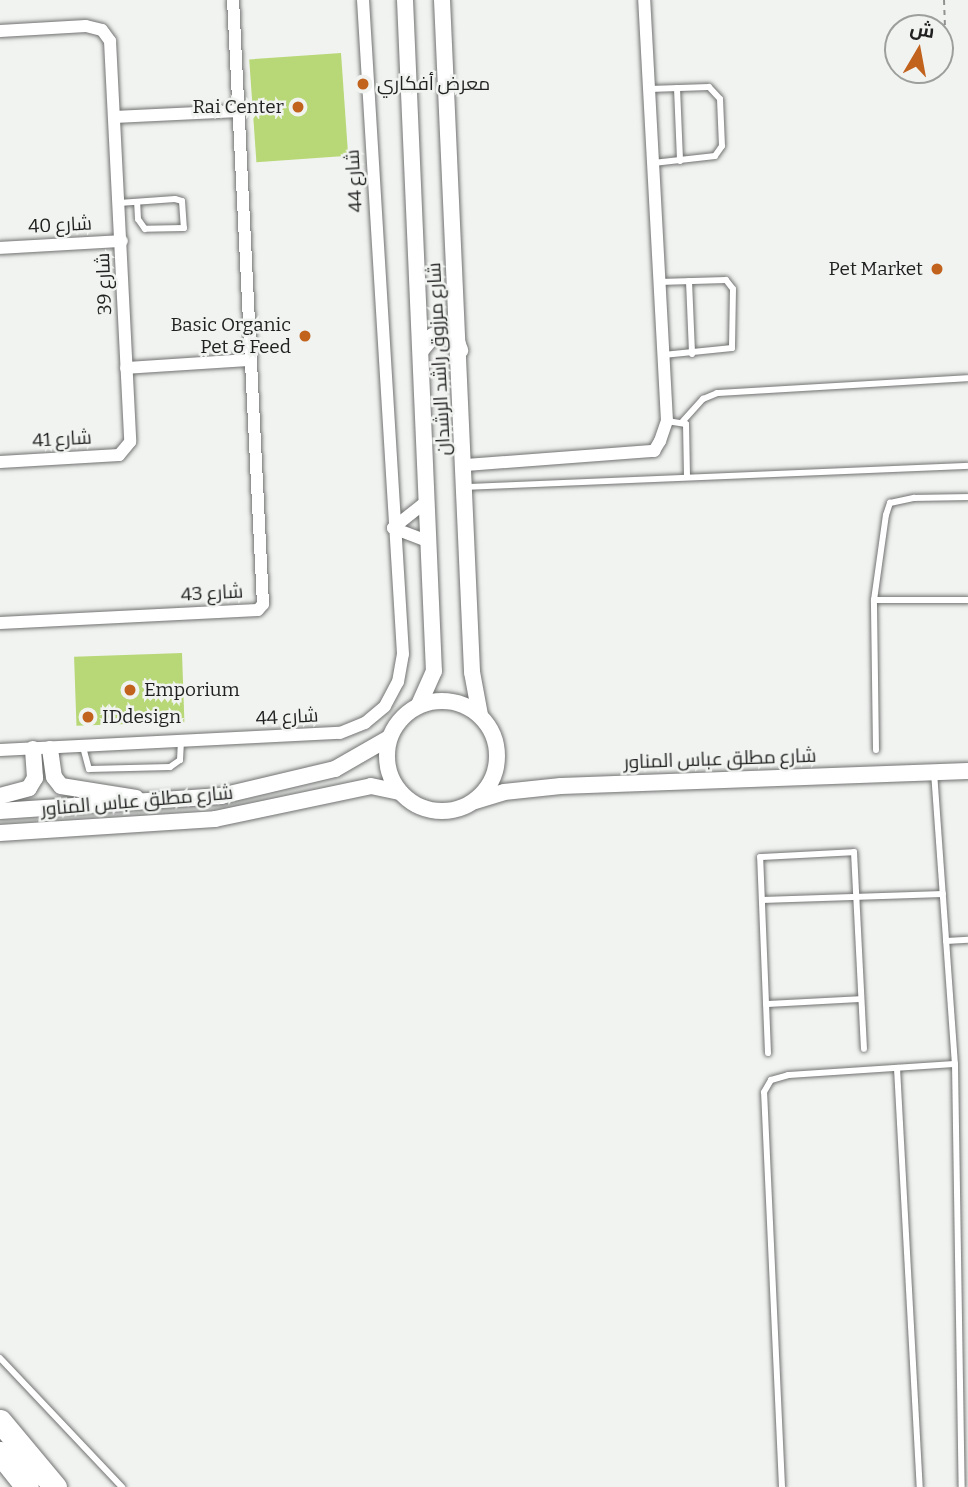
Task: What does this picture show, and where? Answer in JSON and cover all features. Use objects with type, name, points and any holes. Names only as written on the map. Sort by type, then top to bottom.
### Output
[{"type":"highway","points":[[0,1421],[55,1487]]},
{"type":"highway","points":[[0,1453],[27,1487]]},
{"type":"street","name":"شارع 43","points":[[0,623],[258,610],[264,596],[233,0]]},
{"type":"street","name":"شارع 44","points":[[0,750],[340,733],[365,723],[385,706],[398,682],[403,654],[393,528],[363,0]]},
{"type":"street","name":"شارع مرزوق راشد الرشدان","points":[[405,0],[434,671],[419,705]]},
{"type":"street","name":"شارع مرزوق راشد الرشدان","points":[[442,0],[466,465],[472,671],[480,715]]},
{"type":"street","points":[[466,465],[653,451],[667,421],[644,0]]},
{"type":"street","name":"شارع 39","points":[[0,31],[86,26],[102,30],[110,41],[130,442],[125,450]]},
{"type":"street","points":[[114,117],[238,111]]},
{"type":"street","name":"شارع 40","points":[[0,248],[122,241]]},
{"type":"street","points":[[422,349],[426,341],[442,335],[457,342],[460,350]]},
{"type":"street","points":[[126,368],[250,360]]},
{"type":"street","name":"شارع 41","points":[[0,461],[119,455],[125,450]]},
{"type":"street","points":[[393,528],[427,501]]},
{"type":"street","points":[[393,528],[429,542]]},
{"type":"street","points":[[451,701],[480,715],[490,728],[498,759],[490,782],[475,801],[436,811],[400,792],[387,766],[389,738],[406,713],[419,705],[451,701]]},
{"type":"street","name":"شارع مطلق عباس المناور","points":[[0,811],[170,803],[335,769],[389,738]]},
{"type":"street","points":[[50,749],[54,777],[61,786],[170,803]]},
{"type":"street","points":[[0,796],[29,788],[35,779],[33,750]]},
{"type":"street","name":"شارع مطلق عباس المناور","points":[[475,801],[504,792],[561,786],[968,771]]},
{"type":"street","name":"شارع مطلق عباس المناور","points":[[0,832],[215,819],[371,786],[400,792]]},
{"type":"lane","points":[[677,88],[680,161]]},
{"type":"lane","points":[[649,89],[713,89],[721,110],[718,153],[711,158],[653,163]]},
{"type":"lane","points":[[120,203],[137,202],[182,201],[184,228],[145,229],[138,219],[137,202]]},
{"type":"lane","points":[[659,282],[726,279],[733,289],[732,348],[663,355]]},
{"type":"lane","points":[[689,281],[692,354]]},
{"type":"lane","points":[[667,421],[682,421],[703,399],[717,393],[968,378]]},
{"type":"lane","points":[[682,421],[687,427],[687,477]]},
{"type":"lane","points":[[466,487],[968,466]]},
{"type":"lane","points":[[876,750],[874,600],[890,503],[914,498],[968,497]]},
{"type":"lane","points":[[874,600],[968,600]]},
{"type":"lane","points":[[83,747],[89,769],[170,767],[180,760],[181,742]]},
{"type":"lane","points":[[933,772],[956,1065],[962,1487]]},
{"type":"lane","points":[[768,1053],[760,857],[853,852],[864,1049]]},
{"type":"lane","points":[[762,900],[943,894]]},
{"type":"lane","points":[[946,940],[968,940]]},
{"type":"lane","points":[[766,1003],[861,999]]},
{"type":"lane","points":[[782,1487],[764,1092],[771,1080],[788,1075],[956,1065]]},
{"type":"lane","points":[[897,1068],[920,1487]]},
{"type":"lane","points":[[0,1358],[122,1487]]},
{"type":"building","name":"Rai Center","points":[[341,53],[348,156],[256,162],[249,59]]},
{"type":"building","name":"Emporium","points":[[182,653],[184,722],[76,726],[74,657]]},
{"type":"place","name":"معرض أفكاري","points":[[363,84]]},
{"type":"place","name":"Rai Center","points":[[298,107]]},
{"type":"place","name":"Pet Market","points":[[937,269]]},
{"type":"place","name":"Basic Organic Pet & Feed","points":[[305,336]]},
{"type":"place","name":"Emporium","points":[[130,690]]},
{"type":"place","name":"IDdesign","points":[[88,717]]}]
